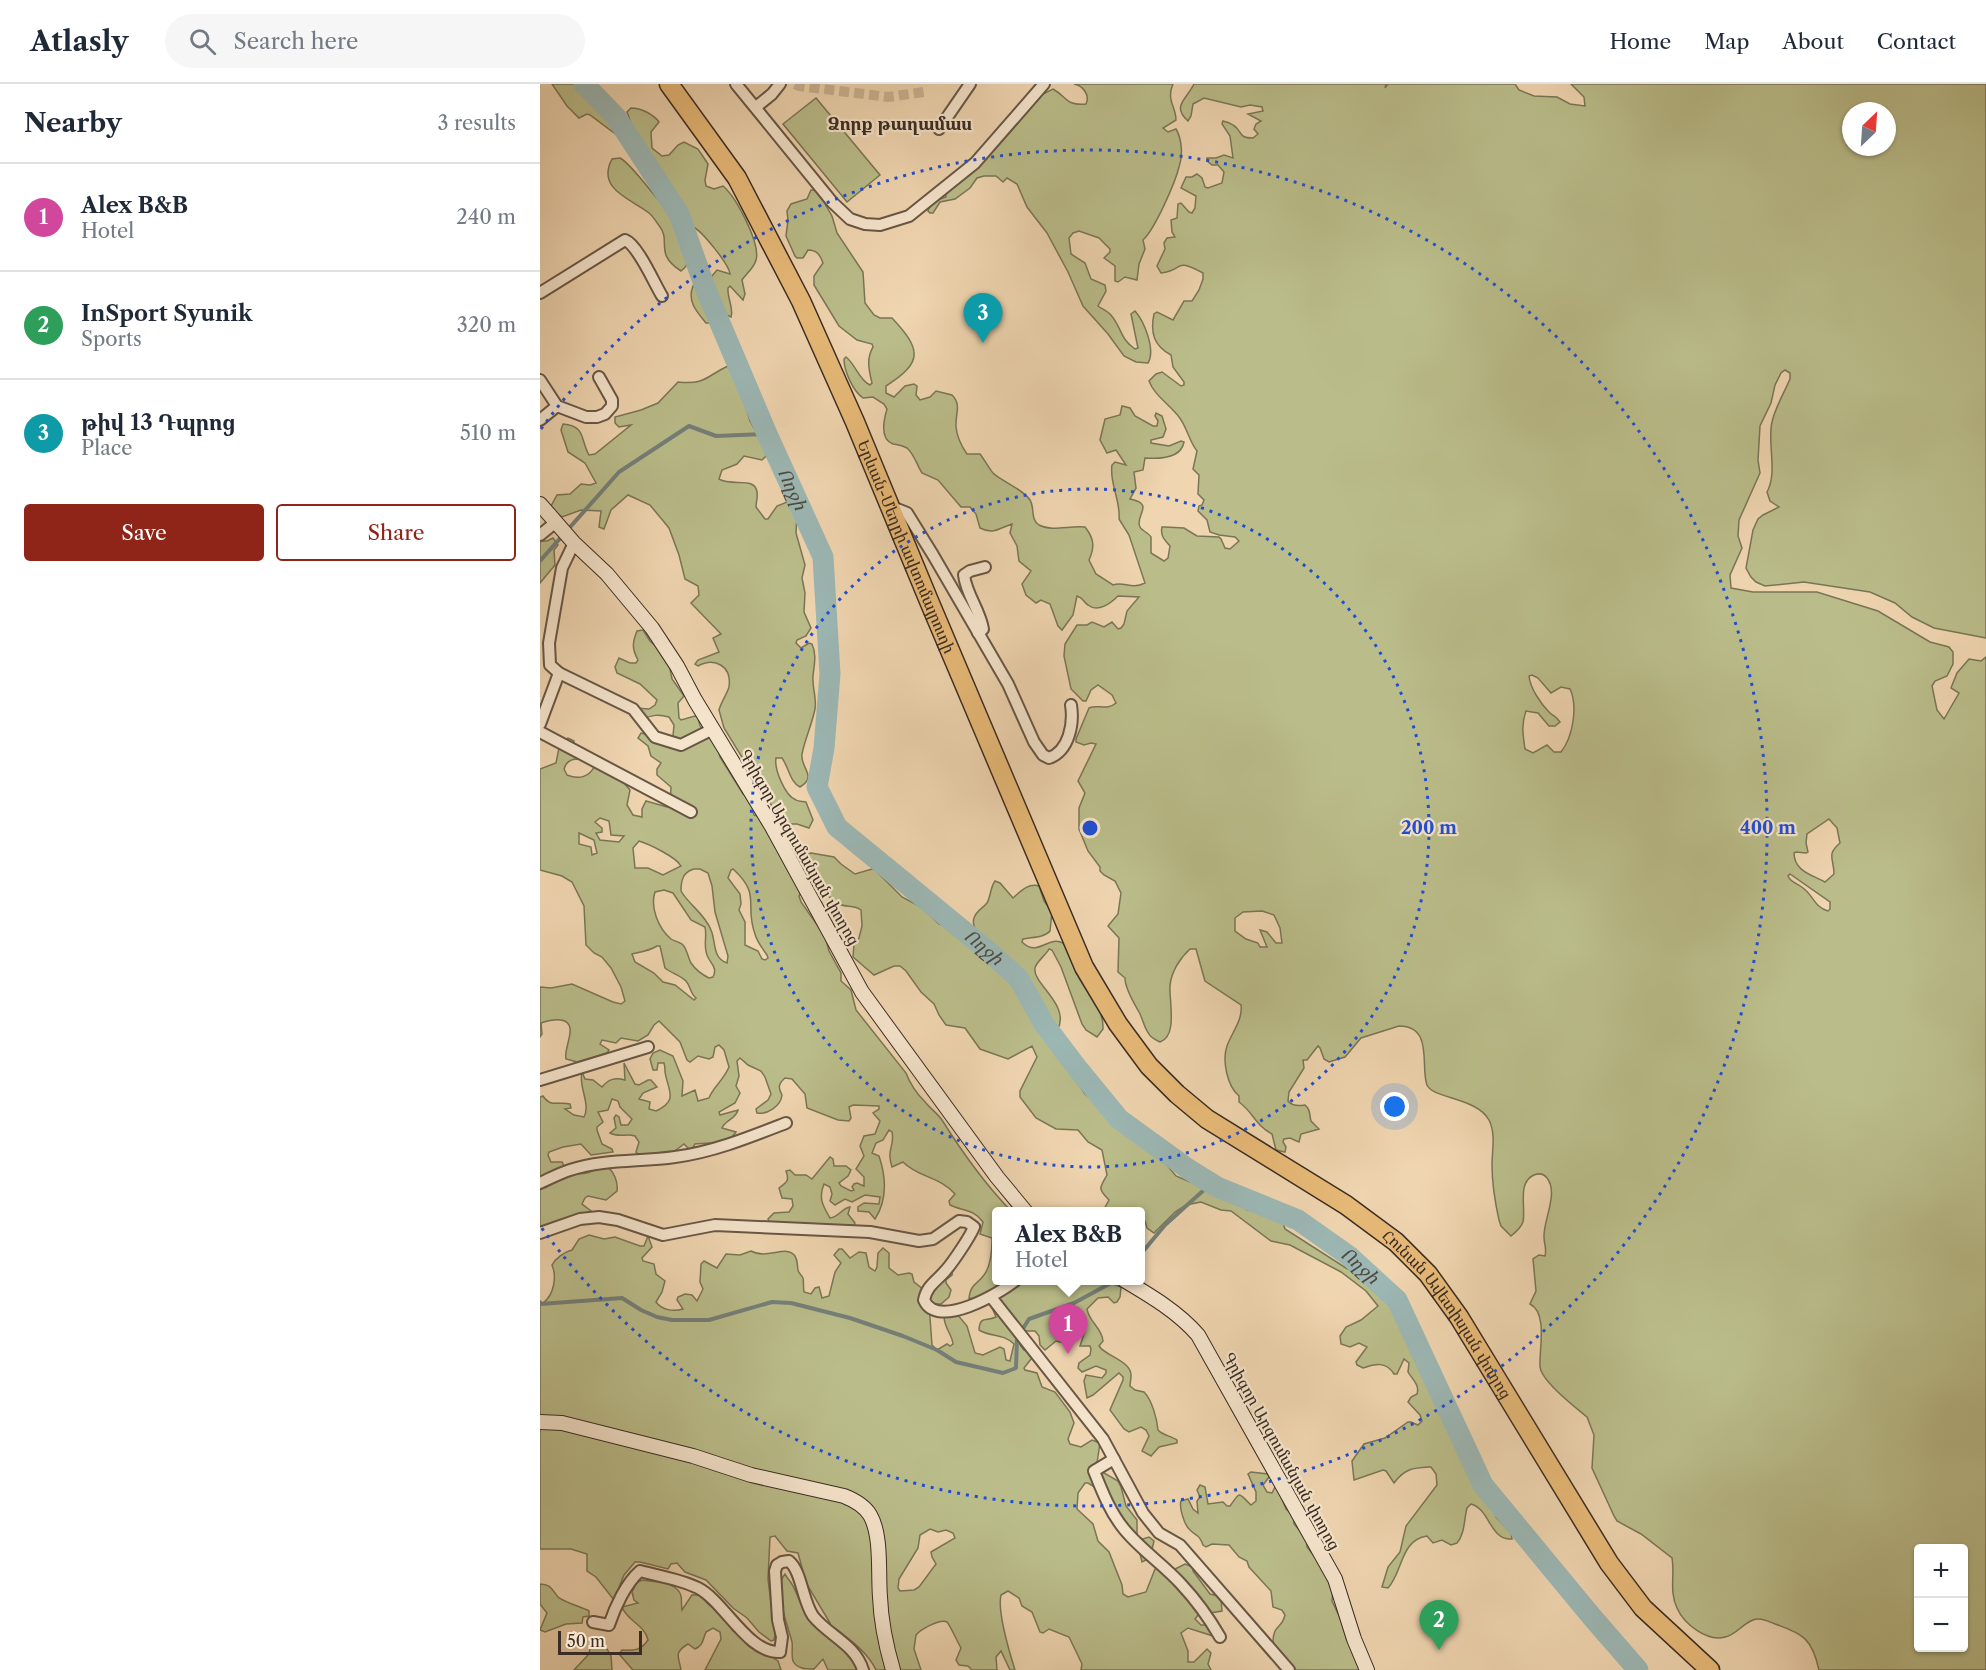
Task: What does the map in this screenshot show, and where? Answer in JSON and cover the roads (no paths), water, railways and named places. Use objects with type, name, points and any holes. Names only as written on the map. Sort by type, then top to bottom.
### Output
[{"type":"highway","name":"Երևան-Մեղրի ավտոմայրուղի","points":[[669,84],[737,178],[776,252],[835,376],[1084,967],[1118,1024]]},
{"type":"highway","name":"Հունան Ավետիսյան փողոց","points":[[1118,1024],[1149,1066],[1177,1094],[1208,1119],[1346,1205],[1396,1242],[1428,1274],[1459,1317],[1609,1563],[1642,1608],[1710,1670]]},
{"type":"street","points":[[736,84],[832,202],[850,219],[864,224],[879,225],[909,216],[975,163],[1044,84]]},
{"type":"street","points":[[756,106],[772,94],[780,84]]},
{"type":"street","points":[[939,129],[970,84]]},
{"type":"street","points":[[540,293],[625,240],[636,249],[662,296]]},
{"type":"street","points":[[540,380],[557,406],[586,417],[597,417],[610,410],[612,400],[599,377]]},
{"type":"street","points":[[540,420],[557,406]]},
{"type":"street","name":"Գրիգոր Արզումանյան փողոց","points":[[540,504],[574,543],[607,574],[652,628],[677,666],[776,834],[862,992],[997,1177],[1022,1207]]},
{"type":"street","points":[[891,507],[907,513],[986,643],[1008,684],[1034,742],[1043,755],[1049,758],[1061,751],[1067,741],[1073,717],[1071,705]]},
{"type":"street","points":[[540,536],[556,522]]},
{"type":"street","points":[[574,543],[562,568],[549,643],[550,665],[559,673],[633,709],[655,737],[681,745],[713,729]]},
{"type":"street","points":[[978,633],[983,629],[981,618],[965,584],[964,575],[985,567]]},
{"type":"street","points":[[540,724],[559,673]]},
{"type":"street","points":[[540,732],[691,812]]},
{"type":"street","points":[[540,1080],[648,1047]]},
{"type":"street","points":[[540,1183],[569,1170],[598,1164],[675,1157],[716,1148],[786,1123]]},
{"type":"street","points":[[540,1233],[580,1219],[599,1217],[618,1220],[663,1235],[715,1225],[870,1232],[919,1241],[933,1239],[958,1221],[967,1222],[974,1227],[971,1236],[946,1271],[929,1285],[924,1300],[931,1310],[945,1311],[981,1304],[1010,1285]]},
{"type":"street","name":"Գրիգոր Արզումանյան փողոց","points":[[1130,1285],[1187,1322],[1198,1335],[1317,1543],[1335,1579],[1351,1631],[1367,1670]]},
{"type":"street","points":[[991,1297],[1103,1439],[1143,1513],[1159,1533],[1180,1545],[1289,1670]]},
{"type":"street","points":[[540,1422],[562,1423],[856,1501],[870,1515],[878,1542],[884,1640],[893,1670]]},
{"type":"street","points":[[1114,1459],[1094,1471],[1110,1509],[1123,1529],[1181,1584],[1209,1618],[1220,1637]]},
{"type":"street","points":[[593,1622],[609,1625],[617,1603],[632,1577],[640,1571],[700,1589],[751,1640],[766,1649],[780,1652],[782,1637],[778,1620],[775,1571],[777,1565],[789,1561],[795,1566],[805,1600],[814,1616],[859,1658],[863,1670]]},
{"type":"waterway","name":"Ողջի","points":[[584,84],[616,117],[679,214],[706,290],[767,434],[823,557],[830,674],[824,748],[817,787],[837,827],[1019,979],[1044,1024],[1119,1119],[1217,1187],[1298,1220],[1349,1256],[1397,1300],[1483,1485],[1638,1670]]},
{"type":"waterway","points":[[540,561],[619,472],[689,426],[716,436],[767,434]]},
{"type":"waterway","points":[[1145,1249],[1165,1225],[1205,1189],[1217,1187]]},
{"type":"waterway","points":[[540,1304],[622,1298],[657,1317],[672,1320],[709,1320],[772,1302],[791,1303],[850,1318],[903,1336],[937,1350],[956,1362],[1003,1373],[1016,1368],[1017,1338],[1029,1319],[1074,1303],[1107,1285]]},
{"type":"tunnel","points":[[795,84],[888,97],[924,92]]},
{"type":"place","name":"թիվ 13 Դպրոց","points":[[983,343]]},
{"type":"place","name":"Alex B&B","points":[[1068,1354]]},
{"type":"place","name":"InSport Syunik","points":[[1439,1650]]},
{"type":"district","name":"Ձորք թաղամաս","points":[[900,124]]}]
